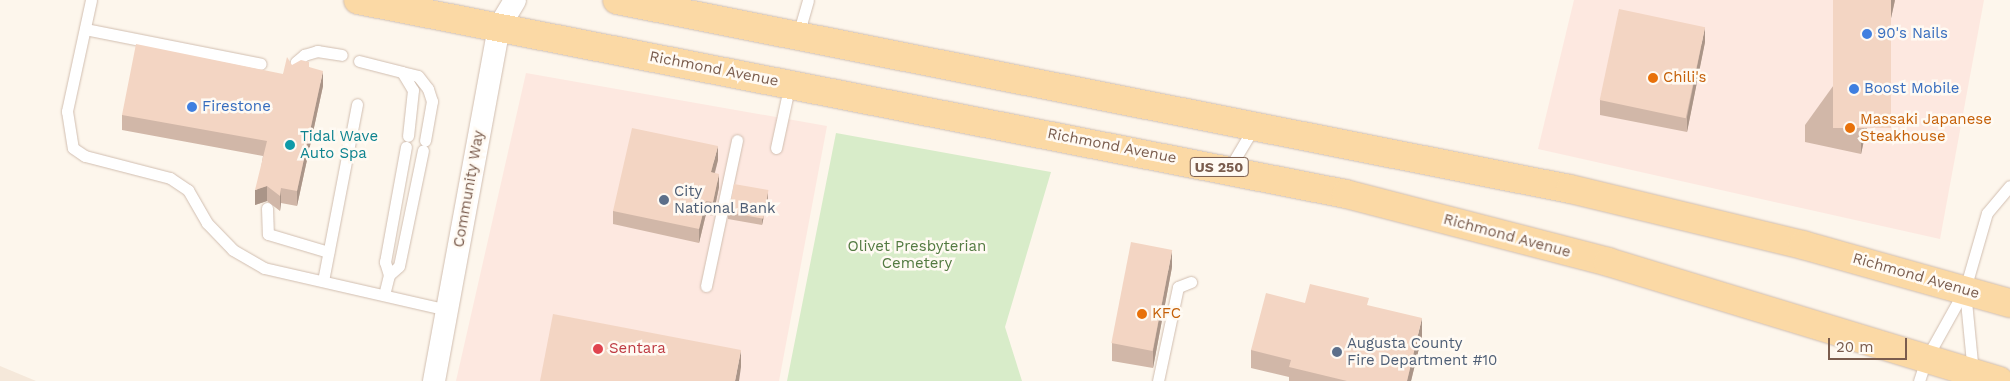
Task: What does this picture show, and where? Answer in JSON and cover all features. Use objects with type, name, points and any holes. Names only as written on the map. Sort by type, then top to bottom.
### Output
[{"type":"main road","name":"Richmond Avenue","points":[[358,0],[1229,169],[1346,194],[1598,260],[1922,370],[1981,378]]},
{"type":"main road","name":"Richmond Avenue","points":[[617,0],[1255,125],[1628,202],[1965,289],[2010,303]]},
{"type":"street","name":"Community Way","points":[[434,381],[499,27],[515,0]]},
{"type":"lane","points":[[92,0],[67,111],[73,148],[85,156],[170,178],[188,190],[207,224],[233,250],[264,268],[447,310]]},
{"type":"lane","points":[[798,35],[808,0]]},
{"type":"lane","points":[[85,29],[261,64]]},
{"type":"lane","points":[[294,73],[296,62],[304,55],[317,50],[342,55]]},
{"type":"lane","points":[[359,61],[418,76],[428,89],[432,101],[399,266],[389,275]]},
{"type":"lane","points":[[384,295],[389,275],[385,262],[407,141],[413,90],[402,72]]},
{"type":"lane","points":[[776,148],[790,83]]},
{"type":"lane","points":[[323,281],[357,104]]},
{"type":"lane","points":[[1229,169],[1255,125]]},
{"type":"lane","points":[[706,286],[736,140]]},
{"type":"lane","points":[[1922,370],[1965,289],[1987,213],[2010,186]]},
{"type":"lane","points":[[267,208],[268,234],[328,252]]},
{"type":"lane","points":[[1158,381],[1178,287],[1191,282]]},
{"type":"lane","points":[[1965,289],[1981,378]]},
{"type":"shaded area","points":[[1574,0],[1984,0],[1940,239],[1538,149]]},
{"type":"shaded area","points":[[526,73],[827,126],[779,381],[456,381]]},
{"type":"shaded area","points":[[0,366],[36,381],[0,381]]},
{"type":"green space","name":"Olivet Presbyterian Cemetery","points":[[836,133],[1051,172],[1005,327],[1022,381],[787,381]]},
{"type":"building","points":[[1833,0],[1891,0],[1891,128],[1833,128]]},
{"type":"building","name":"Chili's","points":[[1619,9],[1705,27],[1686,118],[1600,100]]},
{"type":"building","points":[[136,44],[283,74],[287,57],[292,65],[301,60],[309,62],[309,67],[323,71],[297,191],[281,188],[280,196],[267,186],[255,190],[267,141],[122,115]]},
{"type":"building","name":"City National Bank","points":[[632,128],[718,146],[711,172],[719,174],[713,202],[706,201],[699,229],[613,211]]},
{"type":"building","points":[[734,184],[768,190],[763,219],[729,213]]},
{"type":"building","name":"KFC","points":[[1131,242],[1172,250],[1153,351],[1111,343]]},
{"type":"building","name":"Augusta County Fire Department #10","points":[[1310,284],[1369,298],[1367,305],[1422,318],[1407,381],[1347,381],[1289,367],[1291,360],[1251,350],[1266,293],[1305,303]]},
{"type":"building","name":"Sentara","points":[[553,314],[741,350],[735,381],[540,381]]},
{"type":"place","name":"90's Nails","points":[[1867,34]]},
{"type":"place","name":"Chili's","points":[[1653,78]]},
{"type":"place","name":"Boost Mobile","points":[[1854,89]]},
{"type":"place","name":"Firestone","points":[[192,107]]},
{"type":"place","name":"Massaki Japanese Steakhouse","points":[[1850,128]]},
{"type":"place","name":"Tidal Wave Auto Spa","points":[[290,145]]},
{"type":"place","name":"City National Bank","points":[[664,200]]},
{"type":"place","name":"KFC","points":[[1142,314]]},
{"type":"place","name":"Sentara","points":[[598,349]]},
{"type":"place","name":"Augusta County Fire Department #10","points":[[1337,352]]}]
